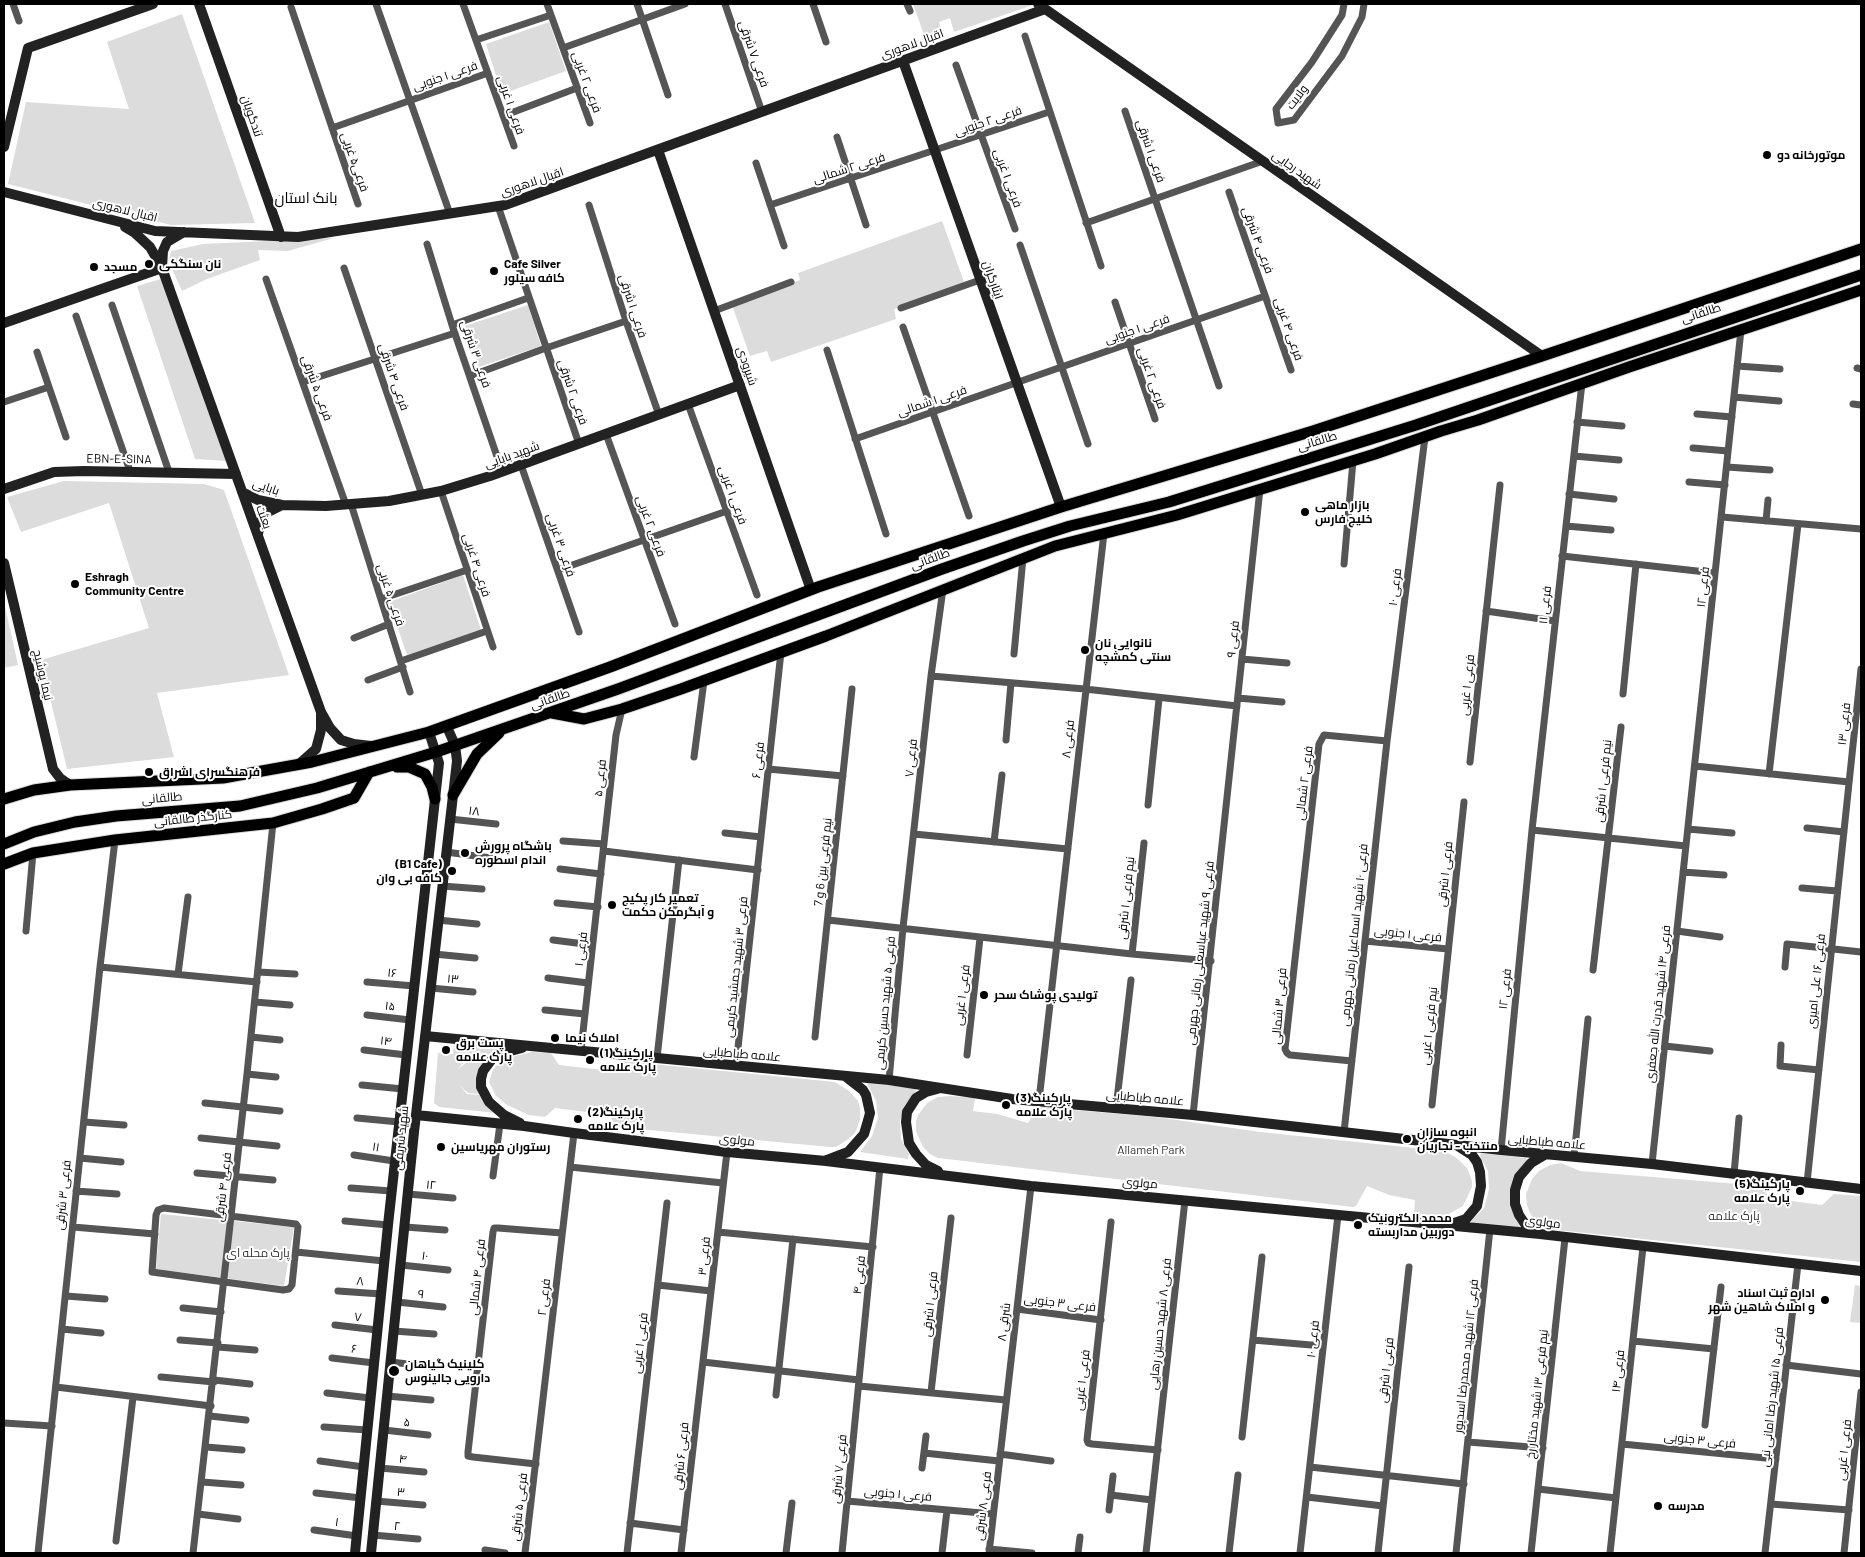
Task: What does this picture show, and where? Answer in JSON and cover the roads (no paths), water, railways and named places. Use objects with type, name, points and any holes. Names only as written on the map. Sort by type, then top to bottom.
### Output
[{"type":"main road","name":"طالقانی","points":[[4,800],[34,790],[70,786],[223,778],[298,765],[447,727],[811,590],[1061,507],[1297,436],[1861,249]]},
{"type":"main road","name":"طالقانی","points":[[4,844],[34,832],[75,822],[116,816],[240,806],[317,788],[436,752],[718,653],[942,569],[1070,526],[1157,505],[1416,425],[1861,275]]},
{"type":"main road","points":[[550,713],[584,719],[622,708],[704,681],[782,652],[1055,546],[1177,515],[1353,461],[1861,290]]},
{"type":"main road","points":[[1157,505],[1212,504]]},
{"type":"main road","points":[[453,795],[477,754],[506,728]]},
{"type":"main road","points":[[383,768],[409,767],[425,774],[432,787],[435,799]]},
{"type":"main road","name":"کنارگذر طالقانی","points":[[4,864],[33,853],[115,840],[273,823],[354,798],[369,772]]},
{"type":"street","points":[[13,4],[19,21]]},
{"type":"street","points":[[4,146],[28,48],[153,4]]},
{"type":"street","name":"تندگویان","points":[[199,4],[281,237]]},
{"type":"street","points":[[376,4],[450,214]]},
{"type":"street","points":[[463,4],[488,73]]},
{"type":"street","points":[[547,4],[563,48],[685,4]]},
{"type":"street","points":[[637,4],[668,95]]},
{"type":"street","name":"فرعی ۷ شرقی","points":[[725,4],[762,112]]},
{"type":"street","points":[[813,4],[826,42]]},
{"type":"street","name":"ولایت","points":[[1344,4],[1342,15],[1312,62],[1276,109],[1278,123],[1294,120],[1342,56],[1362,18],[1364,4]]},
{"type":"street","name":"اقبال لاهوری","points":[[4,192],[155,231],[298,238],[505,205],[903,61],[1042,6]]},
{"type":"street","name":"شهید رجایی","points":[[1042,6],[1542,356]]},
{"type":"street","points":[[292,7],[332,128],[409,100]]},
{"type":"street","points":[[476,40],[551,15]]},
{"type":"street","points":[[1025,36],[1101,266]]},
{"type":"street","name":"فرعی ۲ غربی","points":[[563,48],[590,123]]},
{"type":"street","name":"ایثارگران","points":[[903,61],[1061,507]]},
{"type":"street","points":[[956,65],[980,136]]},
{"type":"street","name":"فرعی ۱ جنوبی","points":[[409,100],[488,73]]},
{"type":"street","name":"فرعی ۱ غربی","points":[[488,73],[514,146]]},
{"type":"street","points":[[503,116],[577,88]]},
{"type":"street","name":"فرعی ۱ شرقی","points":[[1125,111],[1155,199]]},
{"type":"street","name":"فرعی ۲ جنوبی","points":[[935,151],[1049,112]]},
{"type":"street","name":"فرعی۵ غربی","points":[[332,128],[358,204]]},
{"type":"street","name":"فرعی ۱ غربی","points":[[980,136],[1015,229]]},
{"type":"street","points":[[838,137],[866,225]]},
{"type":"street","name":"شیرودی","points":[[658,150],[811,590]]},
{"type":"street","name":"فرعی ۲ شمالی","points":[[770,206],[935,151]]},
{"type":"street","points":[[1086,223],[1263,161]]},
{"type":"street","points":[[756,164],[784,246]]},
{"type":"street","name":"فرعی ۴ شرقی","points":[[1228,192],[1266,296]]},
{"type":"street","points":[[1155,199],[1219,386]]},
{"type":"street","name":"فرعی ۱ شرقی","points":[[589,204],[626,321],[659,415]]},
{"type":"street","name":"فرعی ۲ شرقی","points":[[498,206],[579,444]]},
{"type":"street","name":"بعثت","points":[[111,220],[135,233],[150,247],[162,268],[321,712],[330,728],[341,740],[372,746]]},
{"type":"street","points":[[4,323],[162,268],[163,251],[167,242],[184,232]]},
{"type":"street","name":"فرعی ۳ شرقی","points":[[427,244],[452,325],[502,471]]},
{"type":"street","points":[[1020,246],[1088,444]]},
{"type":"street","name":"فرعی ۴ شرقی","points":[[344,268],[422,494]]},
{"type":"street","name":"فرعی ۵ شرقی","points":[[266,279],[348,504]]},
{"type":"street","points":[[901,308],[980,280]]},
{"type":"street","points":[[714,310],[791,282]]},
{"type":"street","name":"فرعی ۱ جنوبی","points":[[1016,383],[1266,296]]},
{"type":"street","name":"فرعی ۴ غربی","points":[[1266,296],[1291,370]]},
{"type":"street","points":[[452,325],[528,298]]},
{"type":"street","points":[[1115,302],[1128,344]]},
{"type":"street","points":[[112,305],[170,472]]},
{"type":"street","points":[[76,316],[130,471]]},
{"type":"street","points":[[470,376],[626,321]]},
{"type":"street","points":[[903,327],[970,516]]},
{"type":"street","name":"فرعی ۱۲","points":[[1686,846],[1741,330]]},
{"type":"street","points":[[303,382],[455,333]]},
{"type":"street","name":"فرعی ۲ غربی","points":[[1128,344],[1154,419]]},
{"type":"street","points":[[827,350],[886,534]]},
{"type":"street","points":[[37,352],[66,437]]},
{"type":"street","points":[[1737,366],[1780,369]]},
{"type":"street","name":"فرعی ۱ شمالی","points":[[855,439],[1016,383]]},
{"type":"street","name":"فرعی ۱۱","points":[[1532,830],[1582,383]]},
{"type":"street","name":"شهید بابایی","points":[[282,505],[326,506],[389,501],[441,491],[521,465],[740,385]]},
{"type":"street","points":[[4,402],[49,386]]},
{"type":"street","points":[[1734,397],[1779,401]]},
{"type":"street","name":"فرعی ۱ غربی","points":[[688,404],[757,595]]},
{"type":"street","points":[[1853,404],[1861,405]]},
{"type":"street","points":[[1697,414],[1732,416]]},
{"type":"street","points":[[1577,422],[1622,426]]},
{"type":"street","name":"فرعی ۲ غربی","points":[[606,434],[675,624]]},
{"type":"street","name":"فرعی ۱۰","points":[[1387,741],[1425,437]]},
{"type":"street","points":[[1693,448],[1728,452]]},
{"type":"street","points":[[1574,456],[1619,460]]},
{"type":"street","points":[[1344,564],[1353,461]]},
{"type":"street","name":"فرعی ۳ غربی","points":[[521,465],[579,632]]},
{"type":"street","points":[[1727,467],[1770,470]]},
{"type":"street","name":"EBN-E-SINA","points":[[4,488],[54,472],[130,471],[236,474]]},
{"type":"street","points":[[1689,482],[1725,485]]},
{"type":"street","points":[[1500,485],[1486,611],[1555,621]]},
{"type":"street","name":"فرعی ۹","points":[[1228,792],[1260,489]]},
{"type":"street","name":"فرعی ۴ غربی","points":[[441,491],[492,647]]},
{"type":"street","name":"بابایی","points":[[242,492],[258,500],[282,505]]},
{"type":"street","points":[[1570,494],[1614,499]]},
{"type":"street","points":[[1766,521],[1768,500]]},
{"type":"street","name":"فرعی ۵ غربی","points":[[348,504],[381,599],[410,692]]},
{"type":"street","points":[[258,536],[260,523],[266,513],[282,505]]},
{"type":"street","points":[[558,570],[727,511]]},
{"type":"street","points":[[1722,517],[1861,529]]},
{"type":"street","points":[[1769,774],[1798,524]]},
{"type":"street","points":[[1566,526],[1611,530]]},
{"type":"street","name":"فرعی ۸","points":[[1039,1100],[1104,533]]},
{"type":"street","points":[[1562,556],[1715,573]]},
{"type":"street","points":[[1014,654],[1023,558]]},
{"type":"street","name":"نیما یوشیج","points":[[4,563],[53,770],[70,786]]},
{"type":"street","points":[[1623,694],[1636,564]]},
{"type":"street","points":[[381,599],[467,570]]},
{"type":"street","name":"فرعی ۷","points":[[903,928],[931,676],[943,589]]},
{"type":"street","name":"فرعی ۱ غربی","points":[[1470,762],[1486,611]]},
{"type":"street","points":[[354,638],[389,624]]},
{"type":"street","points":[[368,680],[402,664],[487,631]]},
{"type":"street","name":"فرعی ۶","points":[[758,870],[782,652]]},
{"type":"street","points":[[1242,659],[1286,663]]},
{"type":"street","name":"فرعی ۱۳","points":[[1849,782],[1861,669]]},
{"type":"street","points":[[931,676],[1085,689],[1159,699],[1237,706]]},
{"type":"street","points":[[694,757],[704,681]]},
{"type":"street","points":[[1006,740],[1011,683]]},
{"type":"street","name":"نیم فرعی بین 6 و 7","points":[[815,1037],[852,689]]},
{"type":"street","points":[[1238,698],[1282,702]]},
{"type":"street","points":[[1148,805],[1159,699]]},
{"type":"street","name":"فرعی ۵","points":[[604,848],[616,735],[622,708]]},
{"type":"street","points":[[298,765],[316,749],[321,712]]},
{"type":"street","name":"شهید شریفی","points":[[371,1553],[416,1115],[457,761],[455,746],[447,727]]},
{"type":"street","name":"نیم فرعی ۱ شرقی","points":[[1608,837],[1620,727]]},
{"type":"street","name":"شهید شریفی","points":[[355,1553],[394,1161],[439,763],[429,732]]},
{"type":"street","name":"فرعی ۲ شمالی","points":[[1302,897],[1319,744],[1324,735],[1387,741]]},
{"type":"street","name":"فرعی ۱۰ شهید اسماعیل زمانی جهرمی","points":[[1344,1132],[1387,741]]},
{"type":"street","points":[[1695,766],[1849,782]]},
{"type":"street","points":[[768,769],[843,776]]},
{"type":"street","points":[[994,842],[1002,775]]},
{"type":"street","name":"فرعی ۱۶ علی امیری","points":[[1807,1183],[1849,782]]},
{"type":"street","name":"فرعی ۹ شهید عباسعلی زمانی جهرمی","points":[[1193,1115],[1228,792]]},
{"type":"street","name":"فرعی ۱ شرقی","points":[[1448,950],[1464,802]]},
{"type":"street","name":"۱۸","points":[[450,819],[496,824]]},
{"type":"street","name":"فرعی ۴ شرقی","points":[[194,1553],[248,1074],[273,823]]},
{"type":"street","points":[[1807,828],[1844,832]]},
{"type":"street","points":[[1688,829],[1732,832]]},
{"type":"street","points":[[1532,830],[1686,846]]},
{"type":"street","name":"فرعی ۱۲","points":[[1501,1150],[1532,830]]},
{"type":"street","points":[[725,833],[761,837]]},
{"type":"street","points":[[914,834],[1068,848]]},
{"type":"street","points":[[1593,970],[1608,837]]},
{"type":"street","name":"فرعی ۳ شرقی","points":[[38,1553],[115,840]]},
{"type":"street","points":[[430,846],[434,841],[440,840],[444,844],[446,851],[491,858]]},
{"type":"street","points":[[563,841],[679,860],[758,870]]},
{"type":"street","name":"نیم فرعی ۱ شرقی","points":[[1132,954],[1144,844]]},
{"type":"street","name":"فرعی ۱۴ شهید قدرت الله جعفری","points":[[1652,1164],[1686,846]]},
{"type":"street","name":"فرعی ۱","points":[[581,1050],[604,848]]},
{"type":"street","points":[[26,931],[33,853]]},
{"type":"street","points":[[657,1058],[679,860]]},
{"type":"street","points":[[560,869],[601,874]]},
{"type":"street","name":"فرعی ۳ شهید جمشید کریمی","points":[[736,1066],[758,870]]},
{"type":"street","points":[[1683,872],[1724,875]]},
{"type":"street","points":[[442,886],[482,889]]},
{"type":"street","points":[[1802,888],[1837,892]]},
{"type":"street","points":[[178,974],[188,897]]},
{"type":"street","name":"فرعی ۳ شمالی","points":[[1302,897],[1285,1049],[1290,1055],[1352,1061]]},
{"type":"street","points":[[557,903],[598,907]]},
{"type":"street","points":[[438,920],[477,924]]},
{"type":"street","points":[[828,920],[980,938],[1211,961]]},
{"type":"street","name":"فرعی ۵ شهید حسین کریمی","points":[[888,1080],[903,928]]},
{"type":"street","points":[[1677,932],[1720,937]]},
{"type":"street","name":"فرعی ۱ غربی","points":[[967,1055],[980,938]]},
{"type":"street","points":[[553,940],[592,945]]},
{"type":"street","name":"فرعی ۱ جنوبی","points":[[1365,941],[1448,950]]},
{"type":"street","points":[[1785,967],[1787,944],[1861,952]]},
{"type":"street","name":"نیم فرعی ۱ غربی","points":[[1432,1105],[1448,950]]},
{"type":"street","points":[[434,954],[475,958]]},
{"type":"street","points":[[100,967],[257,982]]},
{"type":"street","points":[[258,972],[295,974]]},
{"type":"street","points":[[548,978],[588,983]]},
{"type":"street","points":[[1116,1108],[1131,980]]},
{"type":"street","name":"۱۶","points":[[367,982],[414,986]]},
{"type":"street","name":"۱۳","points":[[431,988],[473,992]]},
{"type":"street","points":[[255,1002],[290,1005]]},
{"type":"street","points":[[545,1010],[585,1014]]},
{"type":"street","name":"۱۵","points":[[367,1015],[410,1020]]},
{"type":"street","points":[[1574,1157],[1588,1019]]},
{"type":"street","name":"علامه طباطبایی","points":[[425,1036],[888,1080],[1012,1099],[1193,1115],[1501,1150],[1652,1164],[1861,1189]]},
{"type":"street","points":[[251,1038],[280,1040]]},
{"type":"street","points":[[1781,1045],[1780,1066],[1819,1070]]},
{"type":"street","points":[[525,1126],[508,1117],[489,1102],[481,1087],[481,1079],[488,1064],[497,1056],[515,1049],[535,1046]]},
{"type":"street","points":[[1664,1046],[1710,1051]]},
{"type":"street","name":"۱۴","points":[[364,1050],[406,1055]]},
{"type":"street","points":[[248,1074],[276,1077]]},
{"type":"street","points":[[826,1160],[848,1152],[864,1134],[870,1113],[863,1090],[844,1076]]},
{"type":"street","points":[[362,1084],[403,1089]]},
{"type":"street","points":[[943,1088],[926,1092],[911,1104],[907,1112],[906,1136],[916,1154],[926,1165],[950,1175]]},
{"type":"street","points":[[205,1103],[280,1111]]},
{"type":"street","name":"مولوی","points":[[416,1115],[525,1126],[574,1134],[727,1152],[826,1160],[1031,1186],[1540,1234],[1859,1270]]},
{"type":"street","points":[[357,1118],[399,1122]]},
{"type":"street","points":[[1734,1174],[1739,1118]]},
{"type":"street","points":[[84,1122],[124,1125]]},
{"type":"street","points":[[493,1176],[500,1124]]},
{"type":"street","name":"فرعی ۲","points":[[536,1464],[574,1134]]},
{"type":"street","points":[[201,1138],[277,1146]]},
{"type":"street","points":[[1447,1225],[1466,1219],[1477,1206],[1481,1186],[1477,1162],[1472,1155],[1456,1145]]},
{"type":"street","name":"فرعی ۳","points":[[703,1362],[727,1152]]},
{"type":"street","points":[[1540,1234],[1525,1224],[1519,1215],[1515,1204],[1515,1190],[1519,1177],[1531,1163],[1546,1154]]},
{"type":"street","name":"۱۱","points":[[354,1155],[394,1161]]},
{"type":"street","points":[[80,1158],[121,1162]]},
{"type":"street","points":[[570,1167],[723,1183]]},
{"type":"street","name":"فرعی ۴","points":[[859,1383],[880,1167]]},
{"type":"street","points":[[197,1173],[273,1180]]},
{"type":"street","name":"۸ شرقی","points":[[1000,1457],[1031,1186]]},
{"type":"street","points":[[351,1188],[391,1191]]},
{"type":"street","points":[[76,1191],[117,1194]]},
{"type":"street","name":"۱۲","points":[[408,1194],[452,1198]]},
{"type":"street","name":"فرعی ۸ شهید حسین رهایی","points":[[1146,1553],[1186,1200]]},
{"type":"street","points":[[667,1203],[658,1285],[711,1291]]},
{"type":"street","points":[[164,1208],[231,1216],[296,1224],[298,1227],[296,1252],[292,1285],[289,1289],[283,1290],[224,1283],[152,1272],[158,1210],[164,1208]]},
{"type":"street","name":"فرعی ۱۰","points":[[1300,1553],[1338,1215]]},
{"type":"street","name":"فرعی ۱ شرقی","points":[[931,1392],[951,1218]]},
{"type":"street","points":[[345,1221],[388,1225]]},
{"type":"street","points":[[1101,1320],[1111,1222]]},
{"type":"street","points":[[73,1227],[155,1234]]},
{"type":"street","points":[[404,1227],[445,1230]]},
{"type":"street","name":"فرعی ۴ شمالی","points":[[536,1464],[468,1456],[468,1452],[494,1228],[562,1233]]},
{"type":"street","name":"فرعی ۱۲ شهید محمدرضا اسدپور","points":[[1456,1553],[1490,1229]]},
{"type":"street","points":[[718,1232],[873,1247]]},
{"type":"street","points":[[386,1238],[403,1241]]},
{"type":"street","name":"نیم فرعی ۱۳ شهید مختار رخ","points":[[1531,1553],[1565,1238]]},
{"type":"street","points":[[776,1395],[793,1239]]},
{"type":"street","name":"فرعی ۱۴","points":[[1610,1553],[1643,1247]]},
{"type":"street","points":[[296,1252],[384,1261]]},
{"type":"street","points":[[1242,1437],[1262,1257]]},
{"type":"street","name":"فرعی ۱۵ شهید رضا امانی نبی","points":[[1765,1553],[1798,1264]]},
{"type":"street","name":"۱۰","points":[[400,1265],[448,1270]]},
{"type":"street","name":"فرعی ۱ شرقی","points":[[1386,1475],[1409,1267]]},
{"type":"street","name":"فرعی ۱ غربی","points":[[630,1523],[658,1285]]},
{"type":"street","points":[[1705,1425],[1721,1287]]},
{"type":"street","name":"۸","points":[[338,1291],[381,1294]]},
{"type":"street","points":[[66,1296],[105,1299]]},
{"type":"street","name":"۹","points":[[397,1302],[443,1307]]},
{"type":"street","points":[[183,1308],[221,1312]]},
{"type":"street","name":"فرعی ۳ جنوبی","points":[[1017,1310],[1101,1320]]},
{"type":"street","name":"فرعی ۱ غربی","points":[[1101,1320],[1088,1443],[1158,1450]]},
{"type":"street","name":"۷","points":[[335,1325],[377,1330]]},
{"type":"street","points":[[62,1329],[102,1333]]},
{"type":"street","points":[[394,1331],[434,1334]]},
{"type":"street","points":[[180,1340],[255,1350]]},
{"type":"street","points":[[1253,1340],[1323,1346]]},
{"type":"street","points":[[1633,1341],[1714,1350]]},
{"type":"street","name":"۶","points":[[332,1358],[374,1363]]},
{"type":"street","points":[[390,1362],[433,1367]]},
{"type":"street","points":[[703,1362],[779,1370],[859,1383],[1006,1400]]},
{"type":"street","name":"فرعی ۶ شرقی","points":[[681,1553],[703,1362]]},
{"type":"street","points":[[1786,1365],[1861,1374]]},
{"type":"street","points":[[161,1377],[250,1384]]},
{"type":"street","name":"فرعی ۷ شرقی","points":[[842,1553],[859,1383]]},
{"type":"street","points":[[56,1387],[211,1406]]},
{"type":"street","name":"فرعی ۱ غربی","points":[[1844,1553],[1861,1392]]},
{"type":"street","points":[[328,1393],[370,1398]]},
{"type":"street","points":[[387,1396],[431,1400]]},
{"type":"street","points":[[116,1541],[133,1397]]},
{"type":"street","points":[[210,1416],[246,1420]]},
{"type":"street","points":[[4,1422],[52,1426]]},
{"type":"street","points":[[324,1426],[367,1430]]},
{"type":"street","name":"۵","points":[[384,1430],[428,1435]]},
{"type":"street","points":[[922,1468],[926,1436]]},
{"type":"street","points":[[1468,1442],[1543,1448]]},
{"type":"street","name":"فرعی ۳ جنوبی","points":[[1622,1444],[1776,1459]]},
{"type":"street","points":[[206,1447],[242,1450]]},
{"type":"street","points":[[924,1453],[1051,1461]]},
{"type":"street","name":"فرعی ۸ شرقی","points":[[989,1551],[1000,1457]]},
{"type":"street","points":[[320,1461],[364,1467]]},
{"type":"street","name":"فرعی ۵ شرقی","points":[[525,1553],[536,1464]]},
{"type":"street","points":[[1310,1467],[1464,1484]]},
{"type":"street","name":"۴","points":[[380,1468],[424,1472]]},
{"type":"street","points":[[1229,1553],[1238,1475]]},
{"type":"street","points":[[1378,1553],[1386,1475]]},
{"type":"street","points":[[1110,1510],[1113,1476]]},
{"type":"street","points":[[202,1482],[241,1485]]},
{"type":"street","points":[[1538,1489],[1616,1498]]},
{"type":"street","points":[[316,1492],[360,1498]]},
{"type":"street","points":[[1111,1495],[1152,1500]]},
{"type":"street","points":[[1306,1497],[1383,1506]]},
{"type":"street","name":"۳","points":[[376,1501],[423,1505]]},
{"type":"street","name":"فرعی ۱ جنوبی","points":[[847,1501],[947,1510]]},
{"type":"street","points":[[786,1553],[792,1503]]},
{"type":"street","points":[[1771,1504],[1849,1510]]},
{"type":"street","points":[[942,1553],[947,1510],[993,1514]]},
{"type":"street","points":[[198,1514],[238,1519]]},
{"type":"street","points":[[627,1553],[630,1523],[684,1530]]},
{"type":"street","name":"۱","points":[[314,1530],[357,1536]]},
{"type":"street","name":"۲","points":[[373,1535],[418,1540]]},
{"type":"street","points":[[1078,1553],[1080,1536]]},
{"type":"street","points":[[485,1550],[505,1553]]},
{"type":"street","points":[[989,1551],[1032,1553]]},
{"type":"place","name":"موتورخانه دو","points":[[1767,155]]},
{"type":"place","name":"نان سنگکی","points":[[149,264]]},
{"type":"place","name":"مسجد","points":[[94,267]]},
{"type":"place","name":"Cafe Silver کافه سیلور","points":[[494,271]]},
{"type":"place","name":"بازار ماهی خلیج فارس","points":[[1305,512]]},
{"type":"place","name":"Eshragh Community Centre","points":[[75,584]]},
{"type":"place","name":"نانوایی نان سنتی کمشچه","points":[[1085,650]]},
{"type":"place","name":"فرهنگسرای اشراق","points":[[149,772]]},
{"type":"place","name":"باشگاه پرورش اندام اسطوره","points":[[465,853]]},
{"type":"place","name":"(B1 Cafe) کافه بی وان","points":[[452,871]]},
{"type":"place","name":"تعمیر کار پکیج و آبگرمکن حکمت","points":[[612,905]]},
{"type":"place","name":"تولیدی پوشاک سحر","points":[[984,995]]},
{"type":"place","name":"املاک نیما","points":[[555,1038]]},
{"type":"place","name":"پست برق پارک علامه","points":[[446,1050]]},
{"type":"place","name":"پارکینگ(1) پارک علامه","points":[[590,1060]]},
{"type":"place","name":"پارکینگ(3) پارک علامه","points":[[1006,1105]]},
{"type":"place","name":"پارکینگ(2) پارک علامه","points":[[578,1119]]},
{"type":"place","name":"انبوه سازان منتخب - نجاریان","points":[[1407,1139]]},
{"type":"place","name":"رستوران مهریاسین","points":[[441,1147]]},
{"type":"place","name":"پارکینگ(5) پارک علامه","points":[[1800,1191]]},
{"type":"place","name":"محمد الکترونیک دوربین مداربسته","points":[[1358,1225]]},
{"type":"place","name":"اداره ثبت اسناد و املاک شاهین شهر","points":[[1825,1300]]},
{"type":"place","name":"کلینیک گیاهان دارویی جالینوس","points":[[394,1371]]},
{"type":"place","name":"مدرسه","points":[[1658,1506]]},
{"type":"district","name":"بانک استان","points":[[306,198]]},
{"type":"park label","name":"Allameh Park","points":[[1151,1150]]},
{"type":"park label","name":"پارک علامه","points":[[1734,1216]]},
{"type":"park label","name":"پارک محله ای","points":[[258,1253]]}]
